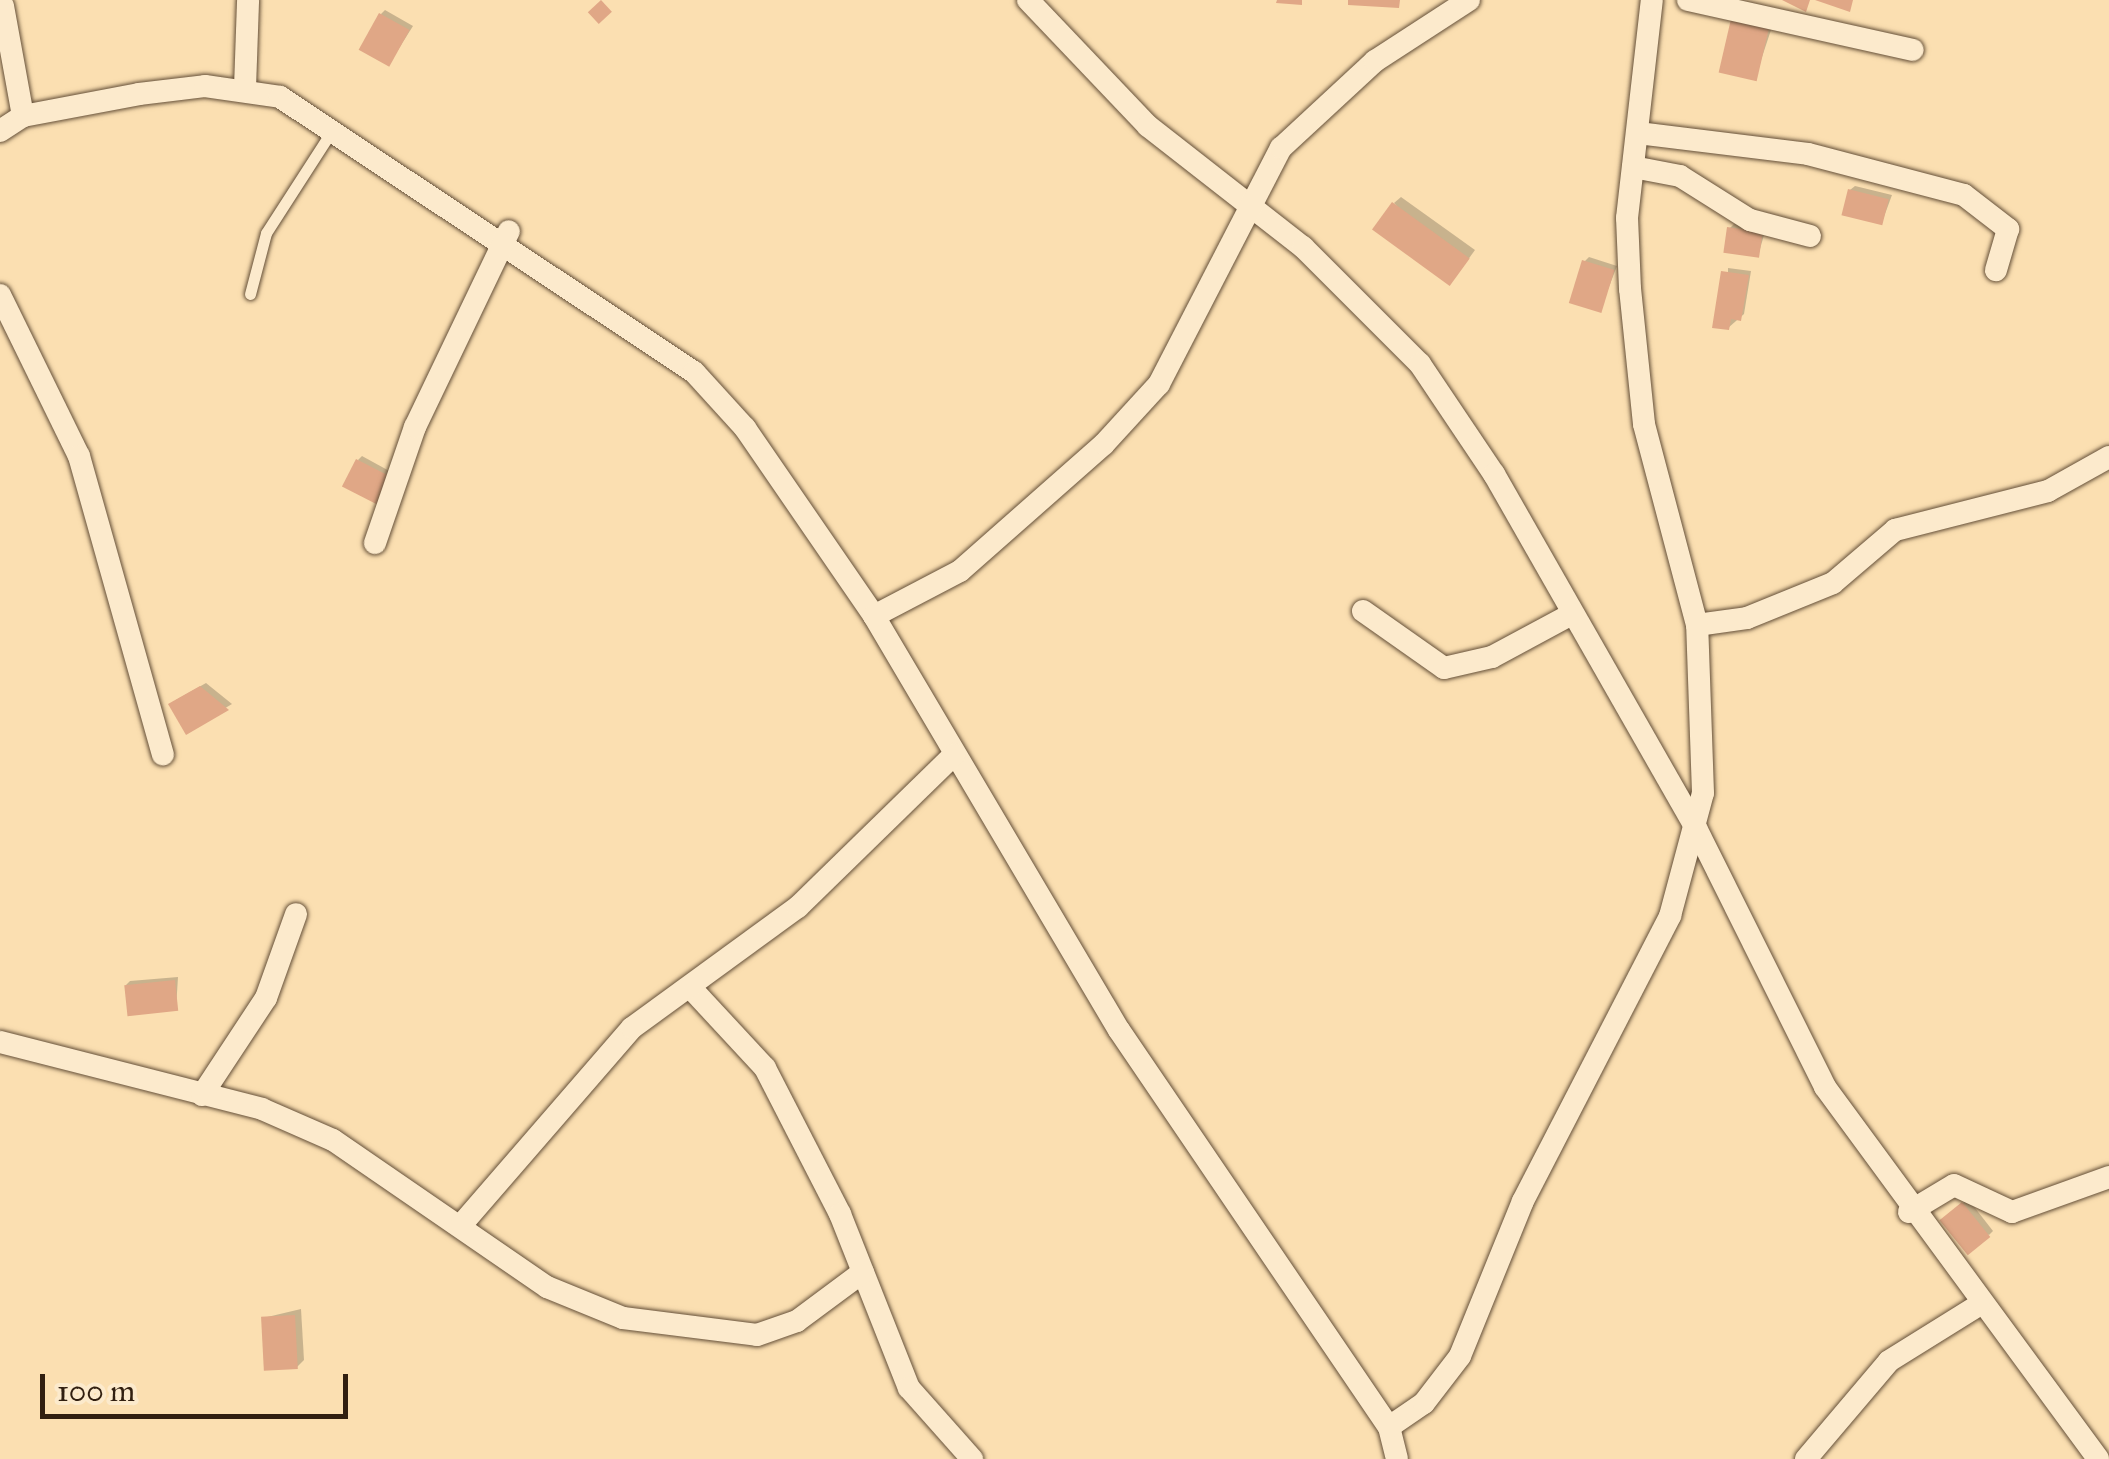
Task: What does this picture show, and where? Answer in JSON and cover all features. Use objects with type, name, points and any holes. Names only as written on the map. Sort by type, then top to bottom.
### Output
[{"type":"street","points":[[245,88],[248,0]]},
{"type":"street","points":[[1028,0],[1148,126],[1244,207],[1303,247],[1420,364],[1696,828],[1825,1087],[1909,1212],[1979,1306],[2100,1449]]},
{"type":"street","points":[[874,616],[960,572],[1126,420],[1159,384],[1244,207],[1281,148],[1326,104],[1468,0]]},
{"type":"street","points":[[1389,1427],[1424,1403],[1460,1356],[1523,1201],[1670,916],[1696,828],[1706,768],[1697,625],[1636,382],[1627,218],[1652,0]]},
{"type":"street","points":[[1688,0],[1913,50]]},
{"type":"street","points":[[3,6],[22,116]]},
{"type":"street","points":[[0,130],[22,116],[140,94],[245,88],[280,97],[504,238],[694,372],[745,428],[874,616],[954,755],[1203,1160],[1389,1427],[1397,1459]]},
{"type":"street","points":[[1638,133],[1808,154],[1964,195],[2008,229],[1996,270]]},
{"type":"street","points":[[1633,168],[1680,176],[1750,220],[1810,236]]},
{"type":"street","points":[[375,542],[414,427],[504,238]]},
{"type":"street","points":[[0,295],[79,456],[163,754]]},
{"type":"street","points":[[1697,625],[1746,618],[1832,583],[1895,530],[2048,491],[2109,458]]},
{"type":"street","points":[[1363,611],[1444,668],[1492,658],[1572,614]]},
{"type":"street","points":[[462,1224],[632,1028],[798,907],[954,755]]},
{"type":"street","points":[[202,1095],[266,998],[296,914]]},
{"type":"street","points":[[690,987],[765,1068],[863,1272],[909,1388],[972,1459]]},
{"type":"street","points":[[0,1042],[202,1095],[333,1140],[462,1224],[547,1288],[624,1318],[701,1332],[757,1335],[797,1321],[863,1272]]},
{"type":"street","points":[[1909,1212],[1954,1186],[2012,1212],[2109,1176]]},
{"type":"street","points":[[1806,1459],[1889,1362],[1979,1306]]},
{"type":"lane","points":[[250,294],[266,233],[331,132]]},
{"type":"building","points":[[601,0],[612,12],[599,24],[588,12]]},
{"type":"building","points":[[1302,0],[1302,5],[1276,3]]},
{"type":"building","points":[[1348,0],[1400,0],[1399,8],[1348,5]]},
{"type":"building","points":[[1782,0],[1810,0],[1806,12]]},
{"type":"building","points":[[1815,0],[1853,0],[1850,12]]},
{"type":"building","points":[[379,13],[410,30],[389,67],[359,50]]},
{"type":"building","points":[[1731,19],[1769,28],[1757,81],[1719,73]]},
{"type":"building","points":[[1848,189],[1889,199],[1882,225],[1841,215]]},
{"type":"building","points":[[1392,202],[1470,258],[1450,286],[1372,230]]},
{"type":"building","points":[[1727,227],[1763,232],[1759,258],[1723,253]]},
{"type":"building","points":[[1582,260],[1615,270],[1601,313],[1569,303]]},
{"type":"building","points":[[1721,271],[1749,275],[1741,321],[1731,319],[1729,330],[1712,328]]},
{"type":"building","points":[[356,459],[391,477],[377,504],[342,487]]},
{"type":"building","points":[[200,686],[229,710],[186,735],[168,704]]},
{"type":"building","points":[[175,980],[178,1011],[128,1016],[124,985]]},
{"type":"building","points":[[1962,1202],[1990,1237],[1968,1255],[1939,1220]]},
{"type":"building","points":[[295,1315],[298,1369],[264,1371],[261,1317]]}]
